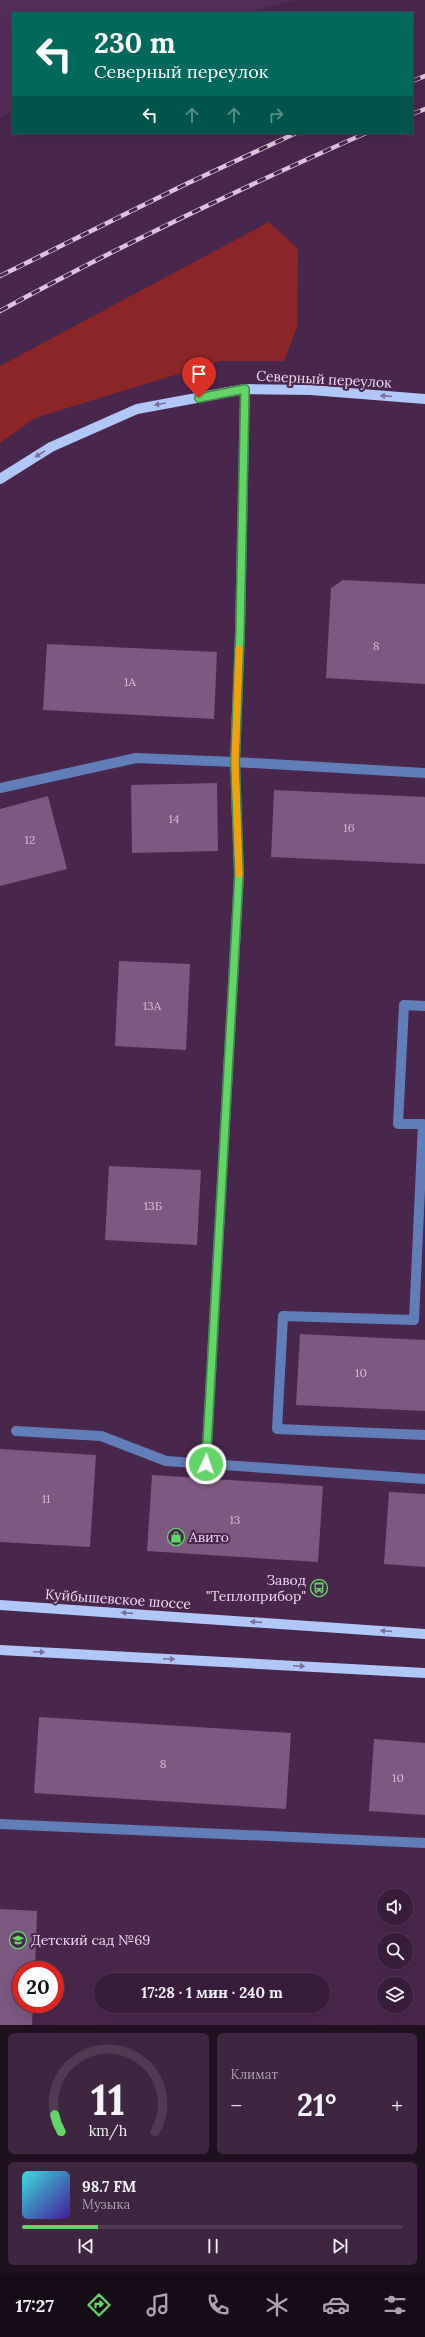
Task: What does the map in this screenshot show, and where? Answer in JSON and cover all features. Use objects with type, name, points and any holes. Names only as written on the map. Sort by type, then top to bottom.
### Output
[{"type":"main road","name":"Северный переулок","points":[[0,479],[51,447],[137,408],[245,389],[311,390],[425,399]]},
{"type":"main road","name":"Куйбышевское шоссе","points":[[0,1605],[425,1634]]},
{"type":"main road","points":[[0,1650],[425,1673]]},
{"type":"lane","points":[[206,1464],[239,875],[235,762],[240,631],[245,389]]},
{"type":"lane","points":[[0,788],[136,758],[425,773]]},
{"type":"lane","points":[[425,1006],[404,1005],[398,1124],[423,1124],[414,1320],[283,1316],[277,1429],[425,1435]]},
{"type":"lane","points":[[16,1431],[101,1436],[166,1461],[425,1479]]},
{"type":"lane","points":[[0,1824],[425,1843]]},
{"type":"shaded area","points":[[0,0],[296,0],[249,12],[12,12],[12,112],[0,118]]},
{"type":"shaded area","points":[[269,222],[298,249],[297,327],[284,361],[220,361],[35,418],[0,443],[0,366]]},
{"type":"building","points":[[343,580],[425,584],[425,684],[326,678],[331,588]]},
{"type":"building","points":[[47,644],[217,652],[214,719],[43,710]]},
{"type":"building","points":[[217,783],[218,851],[132,853],[131,785]]},
{"type":"building","points":[[274,790],[425,797],[425,864],[271,857]]},
{"type":"building","points":[[48,796],[67,869],[0,886],[0,809]]},
{"type":"building","points":[[119,961],[190,964],[186,1050],[115,1046]]},
{"type":"building","points":[[109,1166],[201,1170],[197,1245],[105,1240]]},
{"type":"building","points":[[300,1334],[425,1340],[425,1411],[296,1405]]},
{"type":"building","points":[[0,1449],[96,1455],[90,1547],[0,1542]]},
{"type":"building","points":[[152,1475],[323,1486],[318,1562],[147,1551]]},
{"type":"building","points":[[389,1492],[425,1494],[425,1567],[384,1564]]},
{"type":"building","points":[[39,1717],[291,1733],[286,1809],[34,1793]]},
{"type":"building","points":[[374,1739],[425,1743],[425,1815],[369,1811]]},
{"type":"building","name":"Детский сад №69","points":[[0,1909],[37,1911],[35,1961],[12,1961],[12,2013],[33,2013],[32,2025],[0,2025]]},
{"type":"railway","points":[[413,81],[425,76]]},
{"type":"railway","points":[[413,114],[425,109]]},
{"type":"railway","points":[[0,276],[184,185],[294,134]]},
{"type":"railway","points":[[0,311],[181,218],[364,134]]},
{"type":"slow traffic","points":[[239,649],[235,762],[239,874]]},
{"type":"place","name":"Авито","points":[[176,1537]]},
{"type":"place","name":"Завод \"Теплоприбор\"","points":[[319,1588]]},
{"type":"place","name":"Детский сад №69","points":[[18,1940]]},
{"type":"route","points":[[199,398],[245,389],[240,631],[235,762],[239,875],[206,1464]]}]
